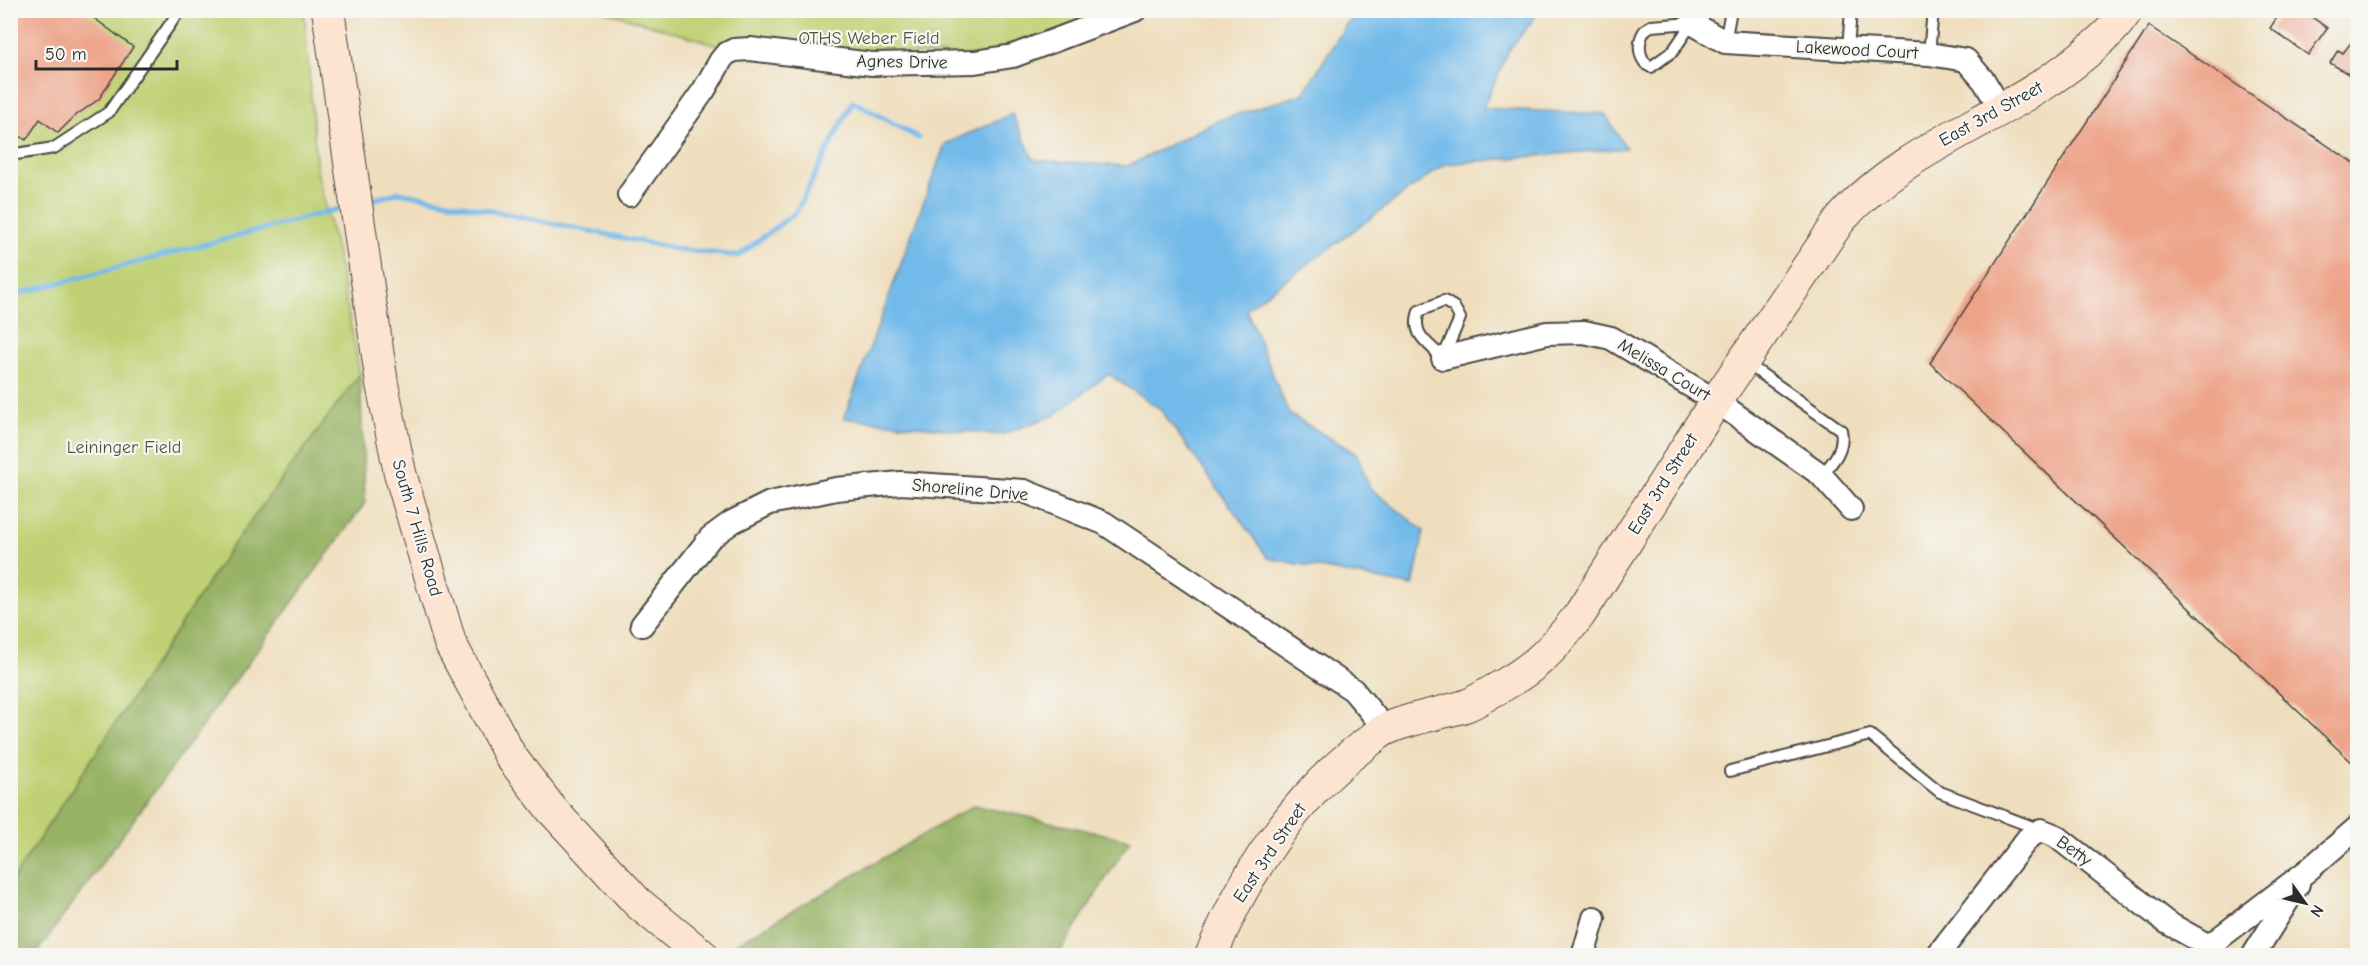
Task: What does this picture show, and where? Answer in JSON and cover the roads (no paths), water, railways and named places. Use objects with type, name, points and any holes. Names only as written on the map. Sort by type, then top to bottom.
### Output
[{"type":"street","name":"South 7 Hills Road","points":[[328,10],[357,224],[382,384],[400,473],[450,643],[511,757],[552,810],[638,903],[703,956]]},
{"type":"street","name":"Agnes Drive","points":[[629,195],[704,90],[721,60],[734,50],[750,49],[872,64],[975,62],[1013,56],[1135,10]]},
{"type":"street","name":"East 3rd Street","points":[[1210,956],[1236,902],[1291,816],[1337,765],[1386,730],[1468,705],[1534,666],[1559,641],[1580,614],[1743,361],[1840,220],[1859,198],[1884,178],[1944,139],[2033,93],[2063,72],[2117,26],[2127,10]]},
{"type":"street","name":"Lakewood Court","points":[[1692,23],[1725,42],[1929,54],[1966,60],[1984,81],[2001,109]]},
{"type":"street","name":"Melissa Court","points":[[1443,358],[1547,333],[1584,332],[1611,338],[1716,401],[1821,476],[1851,509]]},
{"type":"street","name":"Shoreline Drive","points":[[642,625],[710,538],[732,522],[770,503],[836,489],[901,483],[1024,491],[1104,523],[1353,690],[1386,730]]},
{"type":"street","points":[[2206,951],[2307,871],[2358,827]]},
{"type":"street","name":"Betty","points":[[1937,956],[2028,838],[2041,830],[2056,836],[2206,951]]},
{"type":"street","points":[[2253,956],[2307,871]]},
{"type":"street","points":[[1583,956],[1594,918]]},
{"type":"lane","points":[[10,155],[54,148],[109,112],[180,10]]},
{"type":"lane","points":[[1725,42],[1731,10]]},
{"type":"lane","points":[[1848,49],[1851,10]]},
{"type":"lane","points":[[1929,54],[1933,10]]},
{"type":"lane","points":[[1692,23],[1673,51],[1651,67],[1644,64],[1641,58],[1641,34],[1645,28],[1692,23]]},
{"type":"lane","points":[[1444,302],[1454,307],[1460,318],[1443,358],[1419,335],[1415,323],[1419,311],[1444,302]]},
{"type":"lane","points":[[1743,361],[1841,430],[1843,441],[1839,451],[1835,460],[1821,476]]},
{"type":"lane","points":[[1730,771],[1870,735],[1940,792],[2041,830]]},
{"type":"water","points":[[1363,11],[1540,11],[1509,50],[1483,108],[1605,114],[1626,148],[1445,164],[1246,309],[1289,414],[1357,454],[1369,487],[1424,531],[1413,586],[1268,558],[1160,409],[1108,374],[1055,415],[1001,435],[844,418],[945,144],[1012,114],[1034,160],[1128,166],[1219,120],[1303,94],[1347,23]]},
{"type":"waterway","points":[[371,200],[400,192],[677,249],[738,256],[796,212],[853,101],[919,138]]},
{"type":"waterway","points":[[10,296],[338,209]]},
{"type":"park label","name":"OTHS Weber Field","points":[[869,38]]},
{"type":"park label","name":"Leininger Field","points":[[124,447]]}]
